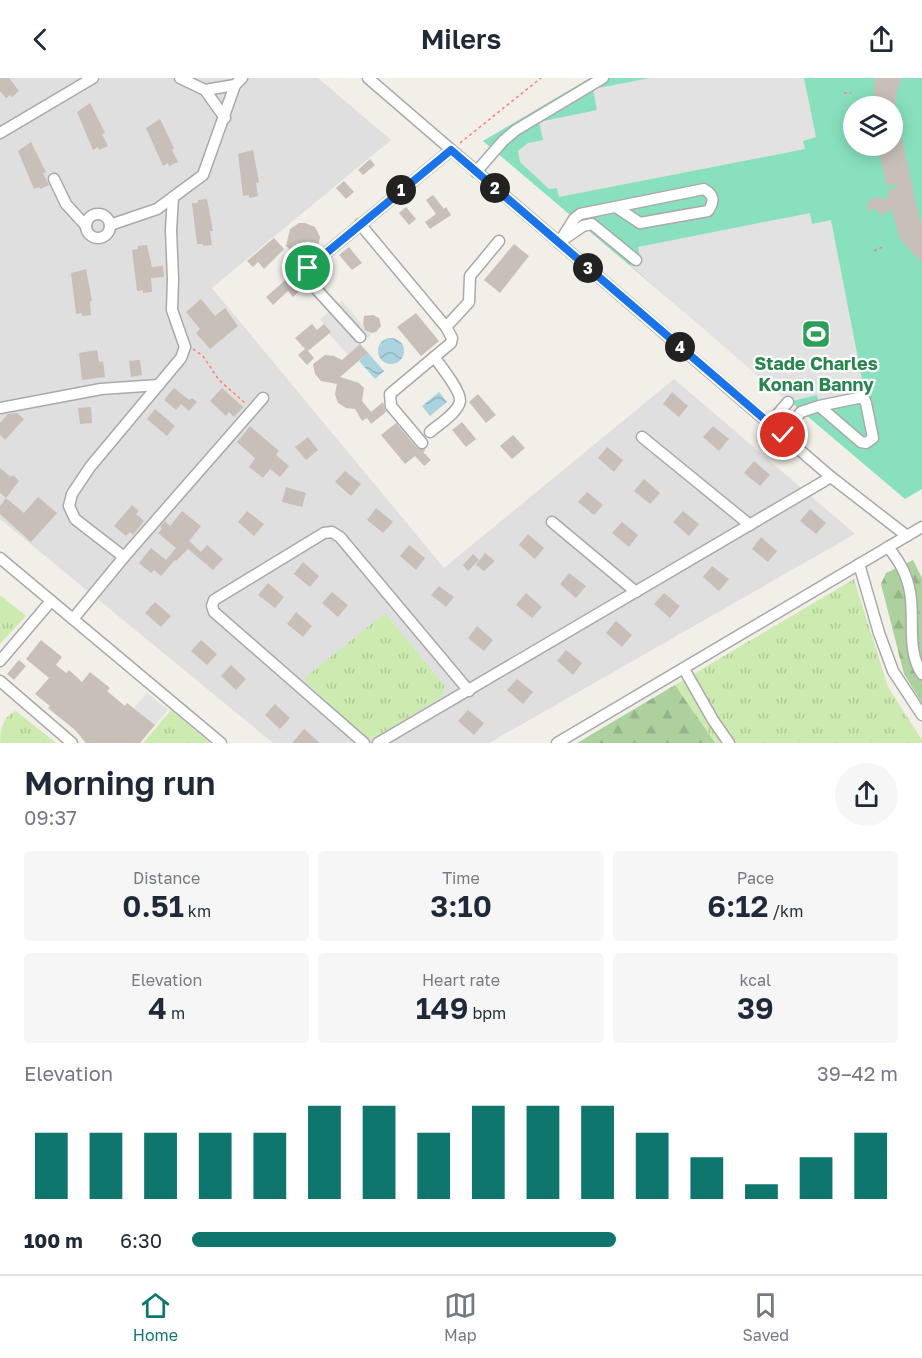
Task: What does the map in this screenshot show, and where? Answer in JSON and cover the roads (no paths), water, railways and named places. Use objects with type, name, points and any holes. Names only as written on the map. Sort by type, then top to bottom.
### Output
[{"type":"street","points":[[0,133],[93,78]]},
{"type":"street","points":[[180,78],[205,90],[225,117]]},
{"type":"street","points":[[368,78],[831,477],[907,536]]},
{"type":"street","points":[[205,90],[239,82]]},
{"type":"street","points":[[110,225],[157,209],[203,175],[239,82]]},
{"type":"street","points":[[476,172],[494,150],[516,130],[599,83]]},
{"type":"street","points":[[360,337],[308,280],[308,268],[451,150]]},
{"type":"street","points":[[54,179],[66,204],[86,226],[93,238],[103,237],[108,232],[109,219],[97,214],[92,215],[86,226]]},
{"type":"street","points":[[559,243],[574,219],[580,214],[704,189],[713,197],[713,204],[708,210],[640,223],[616,207]]},
{"type":"street","points":[[124,557],[75,519],[69,506],[72,494],[90,467],[159,385],[180,358],[185,347],[172,310],[173,197]]},
{"type":"street","points":[[360,224],[446,327],[452,338],[451,343],[390,394],[391,406],[422,443]]},
{"type":"street","points":[[559,243],[578,228],[592,224],[636,260]]},
{"type":"street","points":[[446,327],[468,302],[470,276],[499,241]]},
{"type":"street","points":[[430,432],[455,410],[460,402],[459,394],[434,357]]},
{"type":"street","points":[[0,408],[101,389],[129,389],[159,385]]},
{"type":"street","points":[[783,435],[801,412],[819,406],[863,397],[873,438],[866,444],[861,442],[819,406]]},
{"type":"street","points":[[73,620],[124,557],[262,398]]},
{"type":"street","points":[[770,424],[788,402]]},
{"type":"street","points":[[642,437],[750,525]]},
{"type":"street","points":[[378,743],[831,477]]},
{"type":"street","points":[[552,522],[636,592]]},
{"type":"street","points":[[557,743],[922,527]]},
{"type":"street","points":[[364,743],[214,612],[212,606],[214,600],[324,533],[332,532],[340,537],[469,691]]},
{"type":"street","points":[[888,547],[904,569],[911,594],[910,628],[918,668],[922,674]]},
{"type":"street","points":[[0,558],[221,743]]},
{"type":"street","points":[[859,564],[879,633],[893,670],[922,715]]},
{"type":"street","points":[[0,661],[51,600]]},
{"type":"street","points":[[684,669],[729,743]]},
{"type":"street","points":[[0,681],[72,743]]},
{"type":"water","points":[[391,338],[400,342],[404,351],[400,360],[391,364],[382,360],[378,351],[382,342]]},
{"type":"water","points":[[368,353],[384,371],[375,379],[359,361]]},
{"type":"water","points":[[439,392],[447,402],[430,416],[422,406]]},
{"type":"place","name":"Stade Charles Konan Banny","points":[[816,334]]}]
